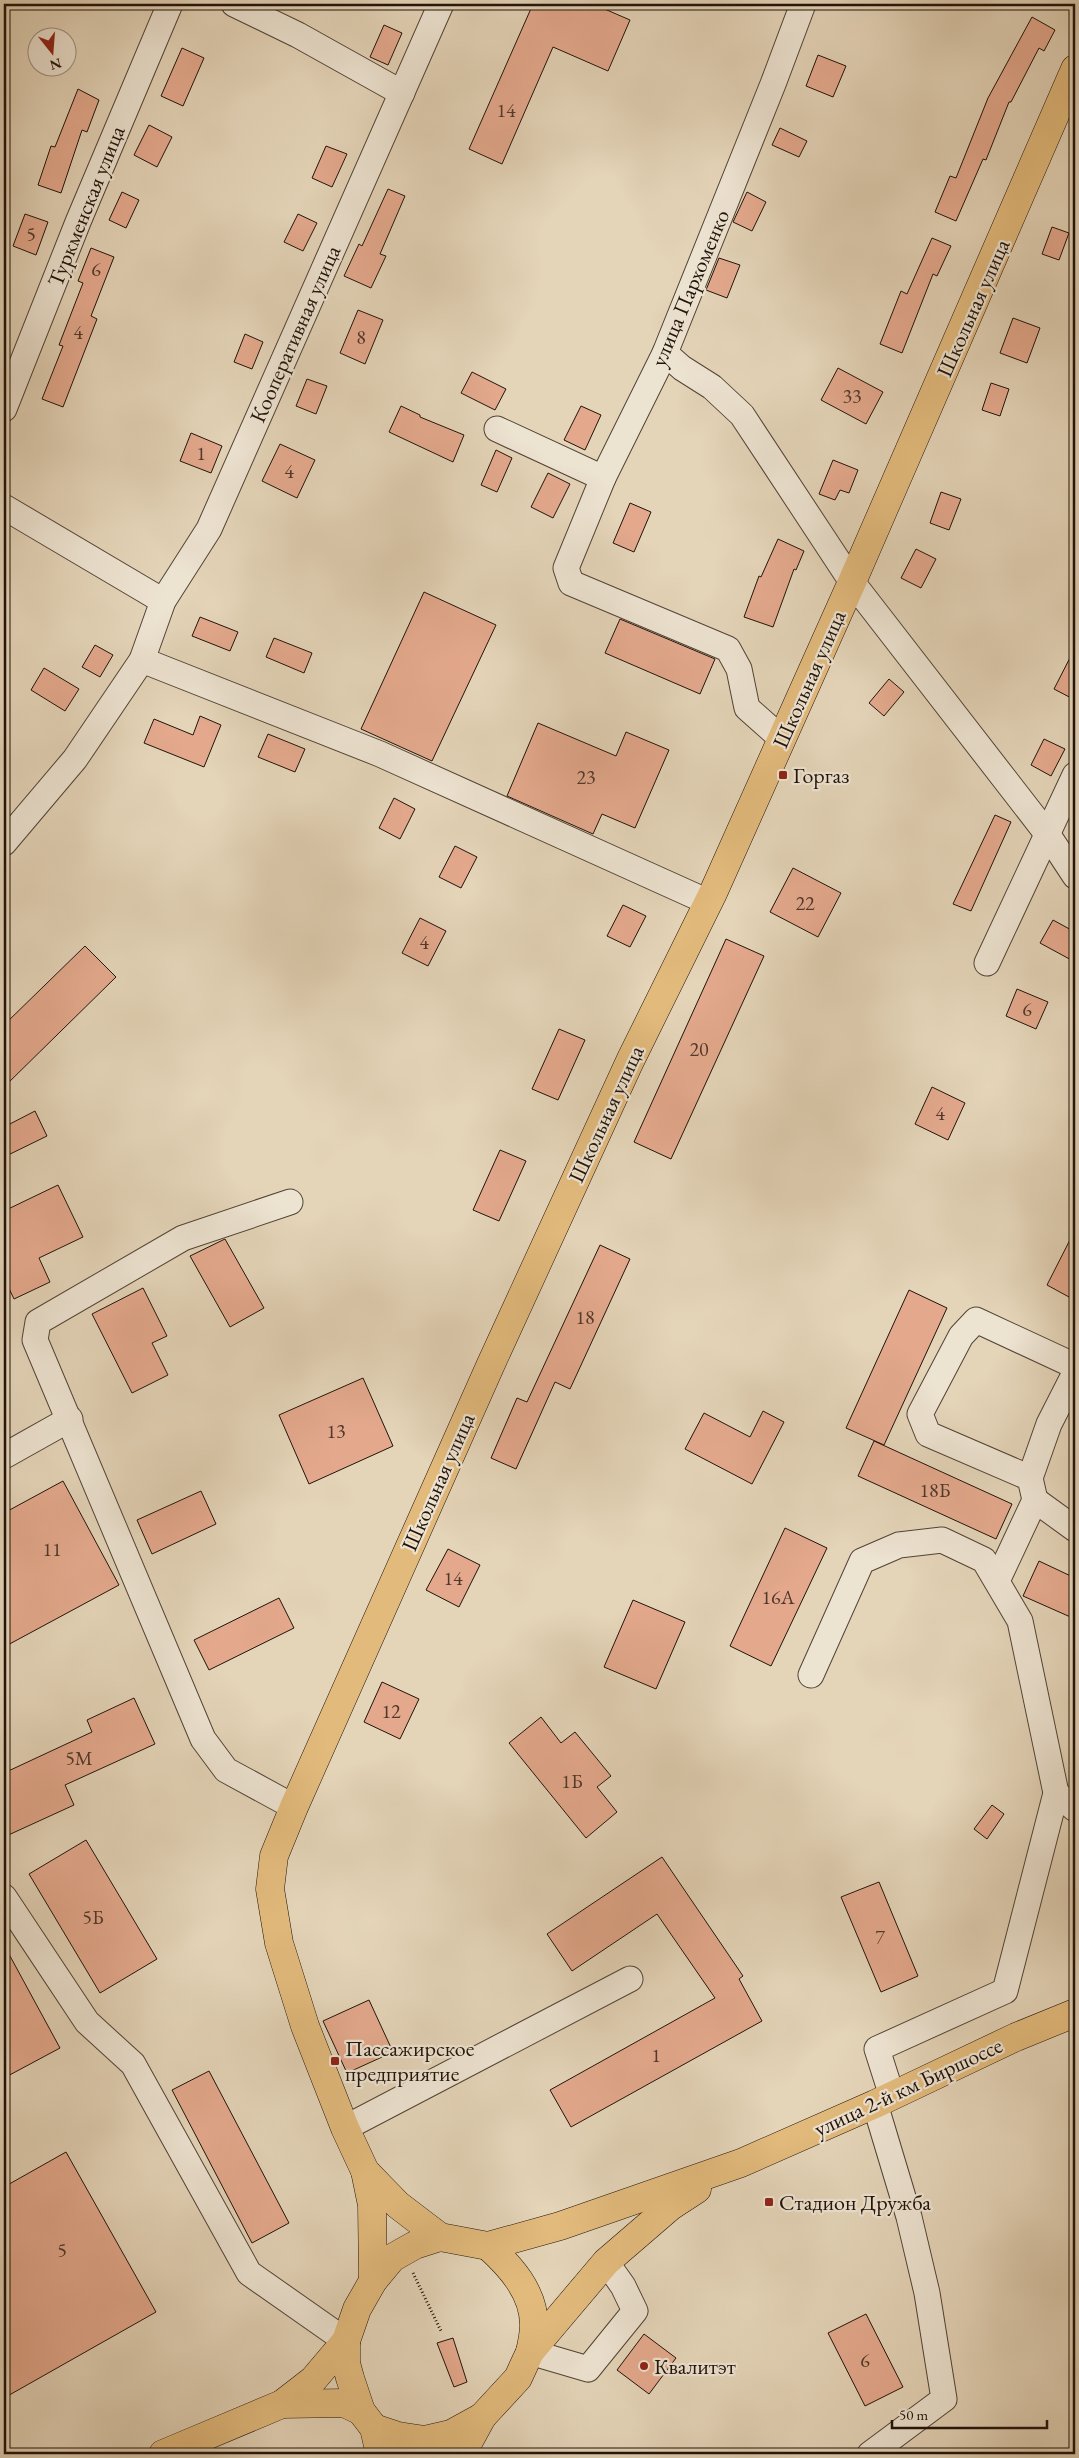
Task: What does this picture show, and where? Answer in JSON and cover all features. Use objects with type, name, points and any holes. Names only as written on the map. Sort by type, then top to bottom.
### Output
[{"type":"main road","name":"Школьная улица","points":[[365,2171],[345,2128],[305,2026],[279,1943],[270,1888],[274,1856],[499,1346],[630,1061],[708,902],[782,739],[1075,69]]},
{"type":"main road","name":"улица 2-й км Биршоссе","points":[[741,2163],[884,2100],[1016,2037],[1075,2013]]},
{"type":"main road","points":[[365,2171],[398,2206],[440,2237],[488,2246],[560,2226],[741,2163]]},
{"type":"main road","points":[[462,2454],[482,2417],[518,2378],[530,2352],[606,2262],[671,2206],[741,2163]]},
{"type":"main road","points":[[365,2171],[372,2205],[373,2281]]},
{"type":"main road","points":[[380,2454],[346,2363],[346,2341],[357,2309],[373,2281],[392,2258],[414,2245],[440,2237]]},
{"type":"main road","points":[[488,2246],[511,2268],[531,2304],[534,2324],[530,2352]]},
{"type":"main road","points":[[163,2454],[282,2404],[313,2380],[346,2341]]},
{"type":"main road","points":[[282,2404],[344,2402],[368,2419],[398,2436],[425,2440],[451,2434],[482,2417]]},
{"type":"street","name":"Туркменская улица","points":[[4,409],[78,222],[170,4]]},
{"type":"street","points":[[234,4],[298,35],[402,93]]},
{"type":"street","name":"Кооперативная улица","points":[[4,842],[75,759],[142,660],[163,601],[208,529],[441,4]]},
{"type":"street","name":"улица Пархоменко","points":[[782,739],[747,708],[739,669],[728,648],[571,583],[566,568],[603,478],[664,353],[773,84],[803,4]]},
{"type":"street","points":[[664,353],[682,368],[712,387],[742,415],[852,582],[1048,835],[1075,876]]},
{"type":"street","points":[[497,429],[603,478]]},
{"type":"street","points":[[4,507],[163,601]]},
{"type":"street","points":[[142,660],[380,754],[708,902]]},
{"type":"street","points":[[988,963],[1075,775]]},
{"type":"street","points":[[290,1202],[183,1238],[38,1322],[35,1340],[70,1419],[203,1739],[226,1770],[294,1807]]},
{"type":"street","points":[[1075,1366],[976,1320],[961,1336],[920,1414],[928,1434],[1032,1489],[1075,1529]]},
{"type":"street","points":[[997,1581],[1032,1489],[1050,1424],[1075,1373]]},
{"type":"street","points":[[4,1456],[70,1419]]},
{"type":"street","points":[[811,1675],[862,1561],[899,1545],[942,1540],[984,1560],[1020,1621],[1066,1801],[1005,1991],[877,2049],[884,2100],[927,2293],[944,2398],[870,2454]]},
{"type":"street","points":[[4,1897],[88,2022],[132,2064],[249,2273],[346,2341]]},
{"type":"street","points":[[345,2128],[630,1979]]},
{"type":"street","points":[[530,2352],[588,2369],[635,2311],[623,2286],[606,2262]]},
{"type":"path","points":[[392,2258],[412,2272],[441,2332]]},
{"type":"building","points":[[533,4],[593,4],[630,20],[608,71],[553,47],[502,164],[469,149]]},
{"type":"building","points":[[1032,17],[1055,30],[1044,51],[1039,48],[1011,102],[1009,102],[986,160],[983,159],[956,221],[935,212],[950,176],[956,178],[988,98]]},
{"type":"building","points":[[384,25],[402,33],[388,65],[370,57]]},
{"type":"building","points":[[182,48],[204,58],[183,106],[161,96]]},
{"type":"building","points":[[818,55],[846,66],[833,97],[806,86]]},
{"type":"building","points":[[78,89],[99,100],[87,132],[82,130],[61,193],[38,185],[51,146],[55,147]]},
{"type":"building","points":[[149,125],[172,137],[157,167],[134,155]]},
{"type":"building","points":[[780,128],[807,141],[799,157],[772,145]]},
{"type":"building","points":[[326,146],[347,154],[332,187],[312,178]]},
{"type":"building","points":[[388,189],[405,196],[380,254],[386,256],[371,288],[344,276],[359,244],[362,246]]},
{"type":"building","points":[[122,192],[139,200],[126,228],[109,220]]},
{"type":"building","points":[[747,192],[766,202],[752,231],[733,222]]},
{"type":"building","points":[[25,214],[48,222],[36,255],[13,246]]},
{"type":"building","points":[[298,214],[317,223],[303,251],[284,242]]},
{"type":"building","points":[[1052,227],[1069,233],[1059,260],[1042,254]]},
{"type":"building","points":[[932,238],[951,246],[937,276],[933,274],[902,353],[880,344],[901,291],[907,294]]},
{"type":"building","points":[[91,248],[114,257],[91,316],[97,319],[63,407],[42,399],[63,346],[59,345],[83,283],[78,281]]},
{"type":"building","points":[[719,258],[740,265],[727,298],[706,290]]},
{"type":"building","points":[[358,310],[383,320],[365,364],[340,353]]},
{"type":"building","points":[[1013,318],[1040,328],[1027,363],[1000,353]]},
{"type":"building","points":[[245,334],[263,342],[252,369],[234,362]]},
{"type":"building","points":[[838,368],[883,392],[866,424],[821,400]]},
{"type":"building","points":[[472,372],[506,389],[495,410],[461,393]]},
{"type":"building","points":[[307,379],[327,386],[316,414],[296,406]]},
{"type":"building","points":[[991,383],[1009,389],[1000,416],[982,410]]},
{"type":"building","points":[[401,406],[420,415],[420,417],[464,435],[453,462],[389,432]]},
{"type":"building","points":[[581,406],[601,415],[585,450],[564,440]]},
{"type":"building","points":[[191,433],[222,446],[211,473],[180,461]]},
{"type":"building","points":[[280,444],[315,460],[297,498],[262,481]]},
{"type":"building","points":[[496,450],[512,458],[497,492],[481,485]]},
{"type":"building","points":[[833,460],[858,470],[849,493],[840,490],[835,500],[819,494]]},
{"type":"building","points":[[548,473],[570,484],[553,518],[531,507]]},
{"type":"building","points":[[941,492],[961,499],[949,530],[930,523]]},
{"type":"building","points":[[630,503],[651,512],[634,552],[613,543]]},
{"type":"building","points":[[778,539],[804,551],[796,570],[794,569],[773,627],[744,617],[759,576],[761,577]]},
{"type":"building","points":[[916,549],[936,559],[921,588],[901,578]]},
{"type":"building","points":[[424,592],[496,625],[432,761],[361,729]]},
{"type":"building","points":[[200,617],[238,632],[230,651],[192,636]]},
{"type":"building","points":[[620,619],[715,659],[700,694],[605,653]]},
{"type":"building","points":[[274,638],[312,653],[304,673],[266,657]]},
{"type":"building","points":[[95,645],[113,655],[100,677],[82,667]]},
{"type":"building","points":[[1075,648],[1075,700],[1054,689]]},
{"type":"building","points":[[44,668],[79,689],[65,711],[31,690]]},
{"type":"building","points":[[889,679],[904,692],[884,716],[869,703]]},
{"type":"building","points":[[200,716],[221,725],[204,767],[144,743],[154,719],[193,735]]},
{"type":"building","points":[[538,723],[616,756],[626,732],[669,750],[635,828],[602,814],[593,834],[507,796]]},
{"type":"building","points":[[268,734],[305,749],[295,772],[258,757]]},
{"type":"building","points":[[1044,739],[1065,749],[1051,776],[1031,765]]},
{"type":"building","points":[[394,798],[415,809],[400,839],[379,828]]},
{"type":"building","points":[[995,815],[1011,822],[971,911],[953,904]]},
{"type":"building","points":[[455,846],[477,857],[461,888],[439,877]]},
{"type":"building","points":[[793,868],[841,893],[818,937],[770,912]]},
{"type":"building","points":[[623,905],[646,916],[630,947],[607,936]]},
{"type":"building","points":[[420,918],[446,931],[428,966],[402,953]]},
{"type":"building","points":[[1053,920],[1075,932],[1075,962],[1040,943]]},
{"type":"building","points":[[726,939],[764,956],[671,1159],[634,1142]]},
{"type":"building","points":[[85,946],[116,977],[4,1087],[4,1025]]},
{"type":"building","points":[[1017,989],[1048,1002],[1036,1029],[1006,1016]]},
{"type":"building","points":[[559,1029],[585,1040],[558,1100],[532,1089]]},
{"type":"building","points":[[932,1087],[965,1103],[948,1140],[915,1124]]},
{"type":"building","points":[[35,1111],[47,1136],[4,1157],[4,1127]]},
{"type":"building","points":[[500,1150],[526,1161],[499,1221],[473,1210]]},
{"type":"building","points":[[58,1185],[83,1237],[39,1258],[50,1282],[14,1299],[4,1278],[4,1211]]},
{"type":"building","points":[[1075,1230],[1075,1285],[1069,1297],[1047,1285]]},
{"type":"building","points":[[225,1239],[264,1308],[230,1327],[190,1256]]},
{"type":"building","points":[[600,1245],[630,1259],[570,1389],[555,1382],[516,1469],[491,1458],[517,1398],[527,1402]]},
{"type":"building","points":[[143,1288],[167,1336],[152,1343],[168,1375],[132,1393],[92,1314]]},
{"type":"building","points":[[909,1290],[947,1308],[884,1445],[846,1428]]},
{"type":"building","points":[[363,1378],[393,1446],[309,1484],[279,1415]]},
{"type":"building","points":[[763,1411],[784,1422],[752,1484],[685,1449],[704,1413],[750,1437]]},
{"type":"building","points":[[874,1441],[1012,1504],[996,1539],[858,1476]]},
{"type":"building","points":[[63,1481],[119,1585],[4,1647],[4,1513]]},
{"type":"building","points":[[201,1491],[216,1524],[152,1554],[137,1520]]},
{"type":"building","points":[[785,1528],[827,1548],[771,1666],[730,1646]]},
{"type":"building","points":[[448,1549],[480,1565],[459,1607],[426,1590]]},
{"type":"building","points":[[1039,1561],[1075,1578],[1075,1619],[1023,1596]]},
{"type":"building","points":[[279,1598],[294,1628],[209,1670],[194,1640]]},
{"type":"building","points":[[633,1600],[685,1622],[656,1689],[604,1667]]},
{"type":"building","points":[[382,1682],[419,1699],[400,1739],[364,1722]]},
{"type":"building","points":[[134,1698],[155,1744],[65,1785],[74,1805],[4,1837],[4,1773],[92,1732],[87,1720]]},
{"type":"building","points":[[541,1717],[561,1743],[575,1732],[611,1776],[597,1787],[617,1812],[586,1838],[509,1743]]},
{"type":"building","points":[[992,1805],[1004,1814],[987,1839],[974,1829]]},
{"type":"building","points":[[86,1840],[157,1959],[100,1993],[29,1874]]},
{"type":"building","points":[[662,1857],[743,1976],[739,1979],[762,2021],[571,2127],[550,2090],[715,1998],[657,1914],[572,1971],[547,1934]]},
{"type":"building","points":[[879,1882],[918,1976],[881,1992],[841,1897]]},
{"type":"building","points":[[4,1945],[60,2048],[4,2078]]},
{"type":"building","points":[[369,2000],[393,2052],[347,2073],[323,2021]]},
{"type":"building","points":[[209,2071],[289,2223],[252,2243],[172,2090]]},
{"type":"building","points":[[66,2152],[156,2312],[4,2398],[4,2187]]},
{"type":"building","points":[[866,2314],[903,2387],[865,2406],[828,2333]]},
{"type":"building","points":[[644,2334],[676,2358],[649,2394],[617,2370]]},
{"type":"building","points":[[453,2338],[467,2382],[454,2387],[437,2343]]},
{"type":"place","name":"Горгаз","points":[[783,775]]},
{"type":"place","name":"Пассажирское предприятие","points":[[335,2061]]},
{"type":"place","name":"Стадион Дружба","points":[[769,2202]]},
{"type":"place","name":"Квалитэт","points":[[644,2366]]}]
